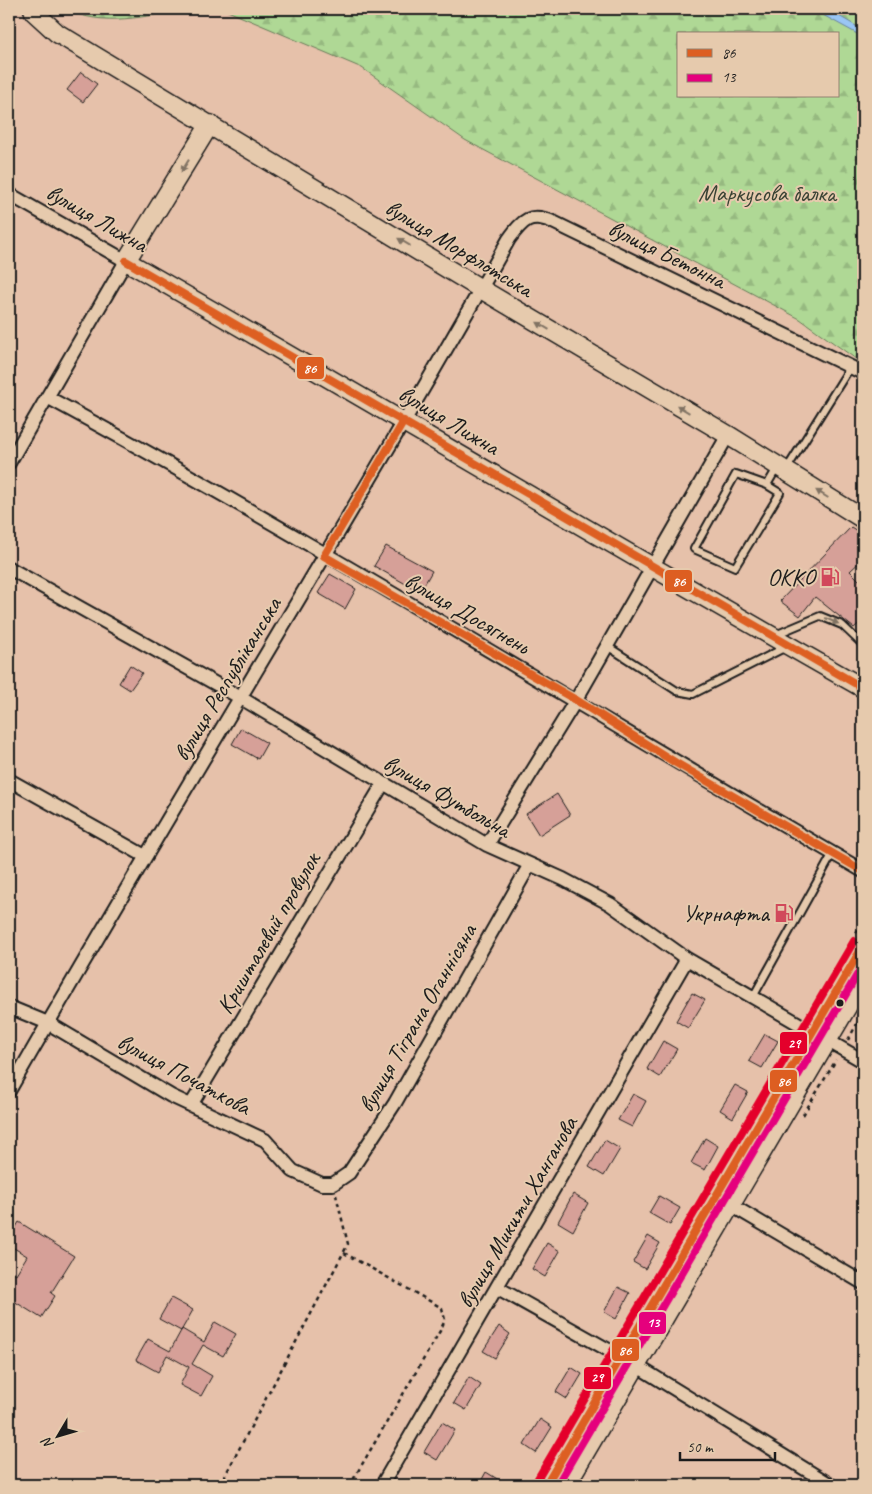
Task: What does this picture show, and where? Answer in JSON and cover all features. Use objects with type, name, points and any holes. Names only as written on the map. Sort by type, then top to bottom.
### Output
[{"type":"street","name":"вулиця Морфлотська","points":[[30,10],[57,33],[480,289],[728,435],[863,520]]},
{"type":"street","points":[[9,463],[126,261],[210,124]]},
{"type":"street","name":"вулиця Лижна","points":[[9,194],[404,421],[652,568],[863,688]]},
{"type":"street","name":"вулиця Бетонна","points":[[480,289],[518,227],[525,220],[541,217],[863,373]]},
{"type":"street","name":"вулиця Республіканська","points":[[9,1091],[145,856],[241,698],[480,289]]},
{"type":"street","name":"вулиця Досягнень","points":[[47,397],[188,474],[324,556],[576,700],[676,763],[863,871]]},
{"type":"street","points":[[487,846],[576,700],[728,435]]},
{"type":"street","name":"вулиця Футбольна","points":[[9,568],[241,698],[487,846],[529,866],[564,879],[610,904],[687,960],[863,1061]]},
{"type":"street","points":[[9,780],[145,856]]},
{"type":"street","name":"Кришталевий провулок","points":[[190,1105],[383,784]]},
{"type":"street","name":"вулиця Тіграна Оганнісяна","points":[[333,1184],[349,1173],[395,1103],[529,866]]},
{"type":"street","points":[[566,1485],[630,1362],[813,1032],[863,946]]},
{"type":"street","name":"вулиця Микити Ханганова","points":[[382,1485],[687,960]]},
{"type":"street","points":[[546,1485],[630,1362],[731,1205],[863,980]]},
{"type":"street","name":"вулиця Початкова","points":[[9,1007],[48,1023],[143,1080],[190,1105],[265,1140],[293,1171],[322,1184],[333,1184]]},
{"type":"street","points":[[731,1205],[863,1283]]},
{"type":"street","points":[[498,1288],[630,1362],[831,1485]]},
{"type":"lane","points":[[767,485],[781,469],[851,366]]},
{"type":"lane","points":[[736,474],[767,485],[780,493],[735,567],[694,548],[736,474]]},
{"type":"lane","points":[[771,636],[820,616],[842,625],[863,645]]},
{"type":"lane","points":[[607,646],[678,690],[693,694],[789,646]]},
{"type":"lane","points":[[752,997],[833,854]]},
{"type":"path","points":[[847,1040],[863,1013]]},
{"type":"path","points":[[220,1485],[348,1244],[333,1184]]},
{"type":"path","points":[[344,1253],[442,1308],[445,1320],[350,1485]]},
{"type":"green space","points":[[67,9],[185,9],[141,17],[109,19],[80,15]]},
{"type":"green space","name":"Маркусова балка","points":[[223,9],[863,9],[863,364],[800,319],[465,140],[362,68]]},
{"type":"water","points":[[812,9],[827,9],[863,30],[863,37]]},
{"type":"building","points":[[81,72],[97,84],[83,102],[67,90]]},
{"type":"building","name":"ОККО","points":[[851,527],[863,535],[863,559],[850,571],[863,584],[863,620],[854,628],[815,597],[800,616],[780,601]]},
{"type":"building","points":[[386,546],[432,571],[420,592],[374,566]]},
{"type":"building","points":[[330,574],[356,589],[345,609],[318,593]]},
{"type":"building","points":[[130,665],[142,673],[130,690],[119,683]]},
{"type":"building","points":[[241,728],[267,743],[258,759],[232,744]]},
{"type":"building","points":[[557,794],[570,815],[539,835],[526,814]]},
{"type":"building","points":[[692,993],[705,1000],[688,1028],[676,1021]]},
{"type":"building","points":[[765,1034],[778,1041],[762,1068],[749,1061]]},
{"type":"building","points":[[663,1041],[677,1049],[660,1077],[647,1069]]},
{"type":"building","points":[[735,1085],[748,1092],[733,1118],[720,1110]]},
{"type":"building","points":[[633,1094],[646,1101],[632,1127],[618,1120]]},
{"type":"building","points":[[705,1138],[718,1146],[705,1170],[691,1163]]},
{"type":"building","points":[[605,1140],[620,1149],[604,1176],[589,1167]]},
{"type":"building","points":[[573,1194],[588,1203],[573,1231],[558,1222]]},
{"type":"building","points":[[659,1196],[680,1208],[670,1225],[649,1213]]},
{"type":"building","points":[[19,1222],[74,1256],[51,1293],[55,1296],[41,1318],[9,1298],[9,1269],[16,1274],[27,1256],[9,1245],[9,1239]]},
{"type":"building","points":[[648,1236],[660,1243],[645,1269],[633,1262]]},
{"type":"building","points":[[547,1243],[560,1251],[545,1277],[532,1269]]},
{"type":"building","points":[[618,1287],[630,1293],[616,1319],[604,1312]]},
{"type":"building","points":[[171,1298],[193,1310],[181,1331],[159,1319]]},
{"type":"building","points":[[215,1322],[236,1334],[223,1356],[203,1345],[192,1364],[212,1376],[201,1396],[180,1385],[189,1367],[167,1355],[158,1372],[136,1360],[148,1339],[170,1351],[182,1329],[204,1342]]},
{"type":"building","points":[[499,1326],[510,1334],[495,1358],[483,1351]]},
{"type":"building","points":[[571,1367],[582,1374],[567,1399],[556,1392]]},
{"type":"building","points":[[469,1377],[481,1385],[466,1410],[454,1403]]},
{"type":"building","points":[[540,1419],[552,1427],[536,1453],[524,1445]]},
{"type":"building","points":[[442,1422],[455,1430],[437,1460],[424,1452]]},
{"type":"building","points":[[486,1472],[507,1485],[479,1485]]},
{"type":"transit line","name":"86","points":[[126,261],[863,688]]},
{"type":"transit line","name":"86","points":[[404,421],[324,556],[576,700],[676,763],[863,871]]},
{"type":"transit line","name":"29","points":[[537,1480],[854,941]]},
{"type":"transit line","name":"86","points":[[546,1485],[863,946]]},
{"type":"transit line","name":"13","points":[[557,1485],[863,965]]},
{"type":"place","name":"ОККО","points":[[830,577]]},
{"type":"place","name":"Укрнафта","points":[[784,913]]}]
